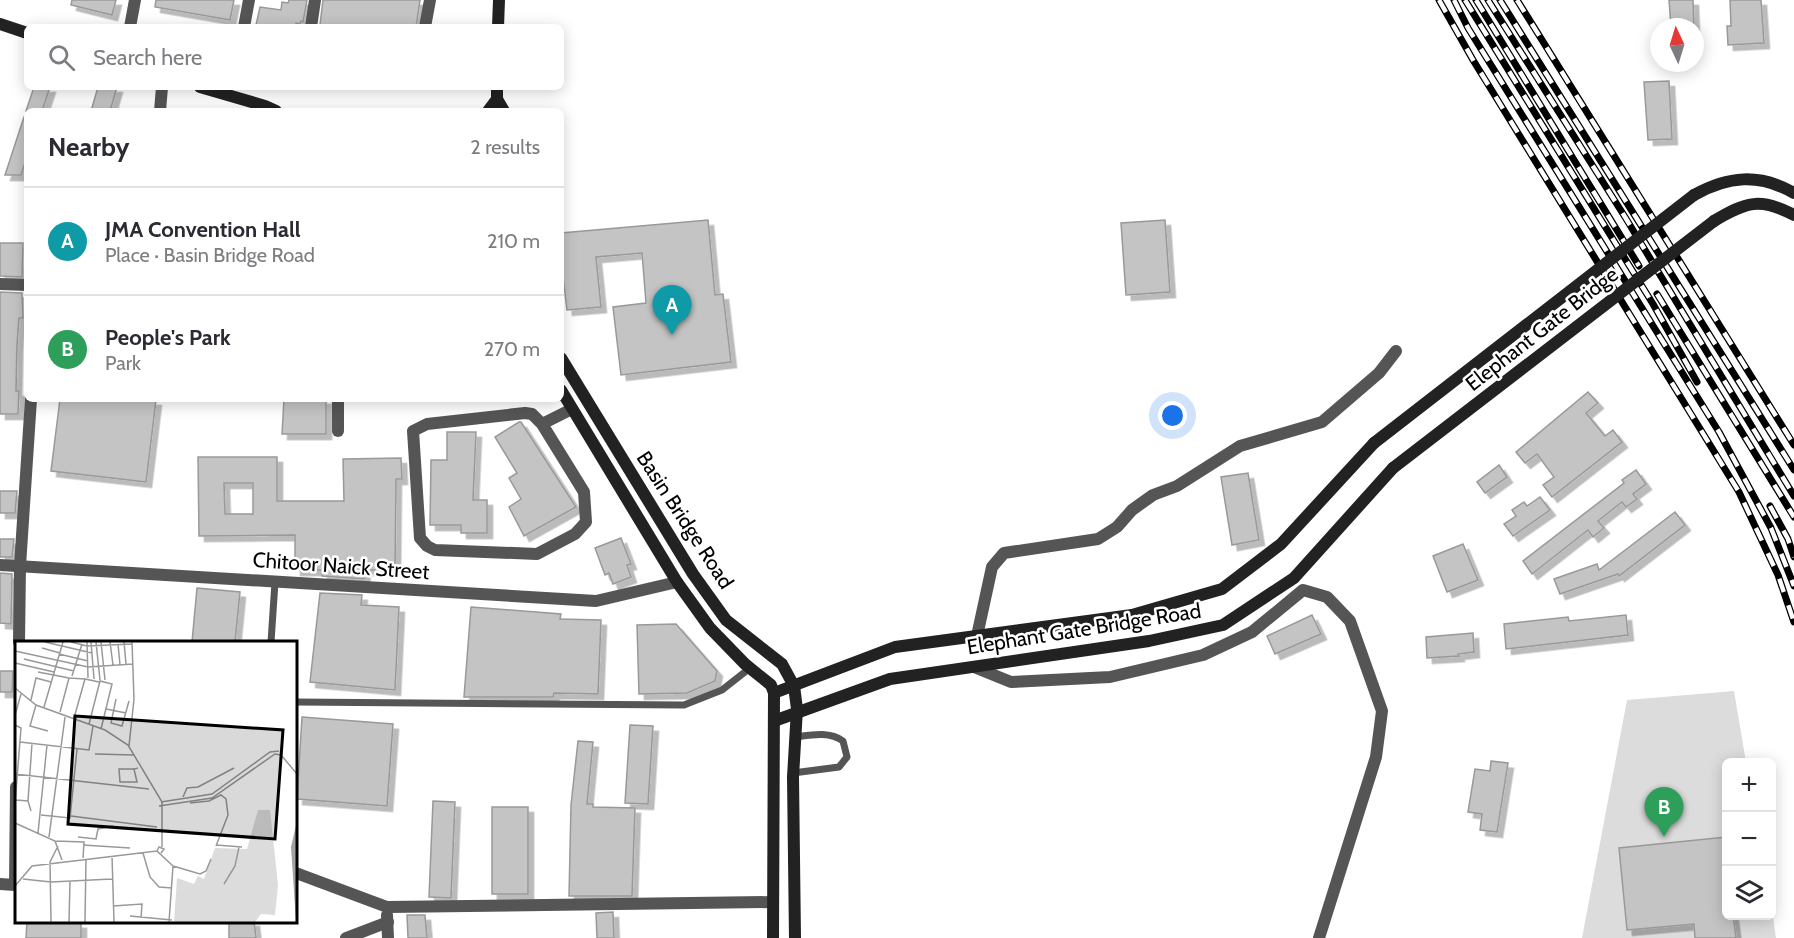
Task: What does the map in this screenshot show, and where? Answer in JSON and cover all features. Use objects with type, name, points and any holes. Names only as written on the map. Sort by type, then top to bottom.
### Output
[{"type":"main road","points":[[498,24],[499,0]]},
{"type":"main road","points":[[0,24],[24,32]]},
{"type":"main road","points":[[234,92],[269,108]]},
{"type":"main road","points":[[490,108],[497,93]]},
{"type":"main road","points":[[497,93],[503,108]]},
{"type":"main road","name":"Elephant Gate Bridge","points":[[1374,443],[1694,195],[1725,180],[1748,179],[1769,182],[1794,193]]},
{"type":"main road","name":"Elephant Gate Bridge","points":[[1394,468],[1714,221],[1740,206],[1764,202],[1794,215]]},
{"type":"main road","name":"Basin Bridge Road","points":[[564,363],[693,574],[726,620],[782,664],[794,686]]},
{"type":"main road","points":[[564,395],[677,582],[710,628],[750,668],[771,685],[774,693],[774,938]]},
{"type":"main road","name":"Elephant Gate Bridge Road","points":[[774,693],[895,647],[1132,615],[1222,589],[1281,544],[1374,443]]},
{"type":"main road","name":"Elephant Gate Bridge Road","points":[[774,721],[890,679],[1149,641],[1223,625],[1294,578],[1394,468]]},
{"type":"main road","points":[[794,686],[796,713],[793,772],[795,938]]},
{"type":"main road","points":[[795,732],[817,710],[839,698]]},
{"type":"street","points":[[131,24],[135,0]]},
{"type":"street","points":[[245,24],[249,0]]},
{"type":"street","points":[[311,24],[315,0]]},
{"type":"street","points":[[426,24],[430,0]]},
{"type":"street","points":[[160,108],[162,90]]},
{"type":"street","points":[[0,284],[24,285]]},
{"type":"street","points":[[977,636],[992,567],[1004,553],[1098,539],[1117,527],[1132,510],[1153,495],[1177,486],[1240,446],[1322,422],[1379,373],[1396,351]]},
{"type":"street","points":[[19,641],[20,566],[31,402]]},
{"type":"street","points":[[338,402],[338,431]]},
{"type":"street","points":[[542,424],[572,408]]},
{"type":"street","points":[[525,413],[532,414],[542,424],[584,492],[586,522],[575,534],[537,554],[435,550],[427,546],[420,538],[413,431],[427,424],[525,413]]},
{"type":"street","name":"Chitoor Naick Street","points":[[0,565],[596,601],[677,582]]},
{"type":"street","points":[[974,667],[1011,682],[1110,677],[1203,656],[1252,632],[1304,590],[1327,597],[1350,621],[1382,711],[1376,757],[1319,938]]},
{"type":"street","points":[[297,873],[387,907],[773,902]]},
{"type":"street","points":[[0,884],[15,885]]},
{"type":"street","points":[[387,907],[388,938]]},
{"type":"street","points":[[346,938],[387,922]]},
{"type":"lane","points":[[271,641],[275,582]]},
{"type":"lane","points":[[297,702],[684,705],[722,690],[750,668]]},
{"type":"lane","points":[[793,772],[839,767],[847,757],[843,741],[838,737],[795,732]]},
{"type":"shaded area","points":[[1734,691],[1745,758],[1722,758],[1722,920],[1773,920],[1776,938],[1582,938],[1627,700]]},
{"type":"building","points":[[72,0],[116,0],[112,15],[71,5]]},
{"type":"building","points":[[156,0],[234,0],[230,20],[155,7]]},
{"type":"building","points":[[289,0],[307,0],[303,22],[301,21],[300,24],[256,24],[260,7],[281,10],[282,2],[288,3]]},
{"type":"building","points":[[323,0],[420,0],[416,24],[320,24]]},
{"type":"building","points":[[1669,0],[1693,0],[1694,18],[1670,18]]},
{"type":"building","points":[[1730,0],[1761,0],[1764,43],[1728,45],[1727,26],[1731,26]]},
{"type":"building","points":[[1669,81],[1672,139],[1648,140],[1644,82]]},
{"type":"building","points":[[33,90],[49,90],[43,108],[27,108]]},
{"type":"building","points":[[97,90],[116,90],[111,108],[92,108]]},
{"type":"building","points":[[24,117],[24,166],[21,175],[5,175]]},
{"type":"building","points":[[708,220],[715,295],[723,294],[731,362],[621,375],[613,307],[646,303],[642,253],[596,257],[601,307],[567,310],[564,285],[564,233]]},
{"type":"building","points":[[1165,220],[1170,292],[1126,295],[1121,223]]},
{"type":"building","points":[[0,243],[23,243],[22,277],[0,276]]},
{"type":"building","points":[[0,292],[22,293],[23,318],[19,318],[17,345],[18,414],[0,414]]},
{"type":"building","points":[[1588,392],[1598,403],[1586,413],[1605,436],[1613,430],[1622,442],[1552,497],[1543,485],[1554,477],[1537,454],[1525,463],[1516,452]]},
{"type":"building","points":[[60,402],[156,402],[146,482],[51,471]]},
{"type":"building","points":[[284,402],[326,402],[326,434],[282,434]]},
{"type":"building","points":[[519,422],[576,507],[524,536],[509,507],[521,499],[509,478],[517,473],[495,437]]},
{"type":"building","points":[[447,432],[476,432],[473,500],[487,500],[487,533],[461,533],[461,525],[430,525],[431,460],[447,460]]},
{"type":"building","points":[[198,457],[277,457],[277,501],[344,501],[343,459],[401,458],[402,479],[396,479],[395,570],[365,570],[364,579],[322,576],[322,570],[295,570],[295,535],[199,536]],"holes":[[[224,483],[253,483],[253,514],[225,514]]]},
{"type":"building","points":[[1499,465],[1507,477],[1485,493],[1477,482]]},
{"type":"building","points":[[1636,470],[1646,484],[1633,494],[1637,499],[1626,507],[1622,502],[1598,521],[1604,528],[1593,537],[1588,530],[1532,574],[1523,561],[1624,483],[1622,480]]},
{"type":"building","points":[[1248,473],[1259,540],[1232,545],[1221,477]]},
{"type":"building","points":[[0,491],[17,491],[15,513],[0,513]]},
{"type":"building","points":[[1540,497],[1550,510],[1513,536],[1504,524],[1516,516],[1512,510],[1524,502],[1527,506]]},
{"type":"building","points":[[1675,512],[1685,525],[1619,576],[1618,574],[1560,594],[1554,579],[1597,564],[1599,570]]},
{"type":"building","points":[[621,538],[631,564],[627,565],[631,577],[613,584],[609,573],[605,575],[595,548]]},
{"type":"building","points":[[0,539],[14,539],[12,557],[0,557]]},
{"type":"building","points":[[1463,544],[1478,580],[1447,592],[1433,556]]},
{"type":"building","points":[[0,573],[12,574],[11,624],[0,623]]},
{"type":"building","points":[[197,588],[240,592],[235,641],[192,641]]},
{"type":"building","points":[[320,593],[362,595],[361,605],[399,607],[395,690],[310,682]]},
{"type":"building","points":[[471,607],[561,614],[560,619],[601,620],[598,694],[554,693],[553,697],[464,697]]},
{"type":"building","points":[[1312,615],[1321,634],[1275,654],[1267,636]]},
{"type":"building","points":[[1626,615],[1628,635],[1506,649],[1504,624],[1568,617],[1569,621]]},
{"type":"building","points":[[676,624],[717,671],[715,681],[687,693],[639,694],[637,625]]},
{"type":"building","points":[[1473,633],[1474,652],[1458,654],[1459,656],[1427,658],[1426,637]]},
{"type":"building","points":[[0,671],[13,671],[12,692],[0,692]]},
{"type":"building","points":[[302,717],[393,724],[387,806],[297,799]]},
{"type":"building","points":[[630,725],[653,726],[648,804],[625,803]]},
{"type":"building","points":[[578,741],[593,742],[587,804],[593,804],[593,807],[635,808],[632,896],[569,896],[571,805]]},
{"type":"building","points":[[1491,761],[1508,763],[1497,832],[1480,830],[1482,814],[1468,812],[1475,769],[1490,771]]},
{"type":"building","points":[[433,801],[455,802],[451,898],[429,897]]},
{"type":"building","points":[[492,807],[528,807],[528,894],[492,894]]},
{"type":"building","points":[[1722,837],[1722,920],[1734,920],[1736,938],[1695,938],[1694,924],[1627,930],[1619,848]]},
{"type":"building","points":[[613,912],[614,938],[597,938],[596,913]]},
{"type":"building","points":[[407,915],[425,915],[427,938],[408,938]]},
{"type":"building","points":[[27,923],[81,923],[81,938],[26,938]]},
{"type":"building","points":[[229,923],[254,923],[256,938],[229,938]]},
{"type":"railway","points":[[1439,0],[1473,60],[1739,492],[1778,575],[1794,622]]},
{"type":"railway","points":[[1454,0],[1468,28],[1719,432],[1771,528],[1794,586]]},
{"type":"railway","points":[[1465,0],[1653,304],[1697,382]]},
{"type":"railway","points":[[1476,0],[1639,266]]},
{"type":"railway","points":[[1488,0],[1625,217],[1794,496]]},
{"type":"railway","points":[[1500,0],[1794,470]]},
{"type":"railway","points":[[1517,0],[1794,445]]},
{"type":"railway","points":[[1657,294],[1794,517]]},
{"type":"railway","points":[[1770,506],[1788,539],[1794,557]]},
{"type":"place","name":"JMA Convention Hall","points":[[672,335]]},
{"type":"place","name":"People's Park","points":[[1664,837]]}]
